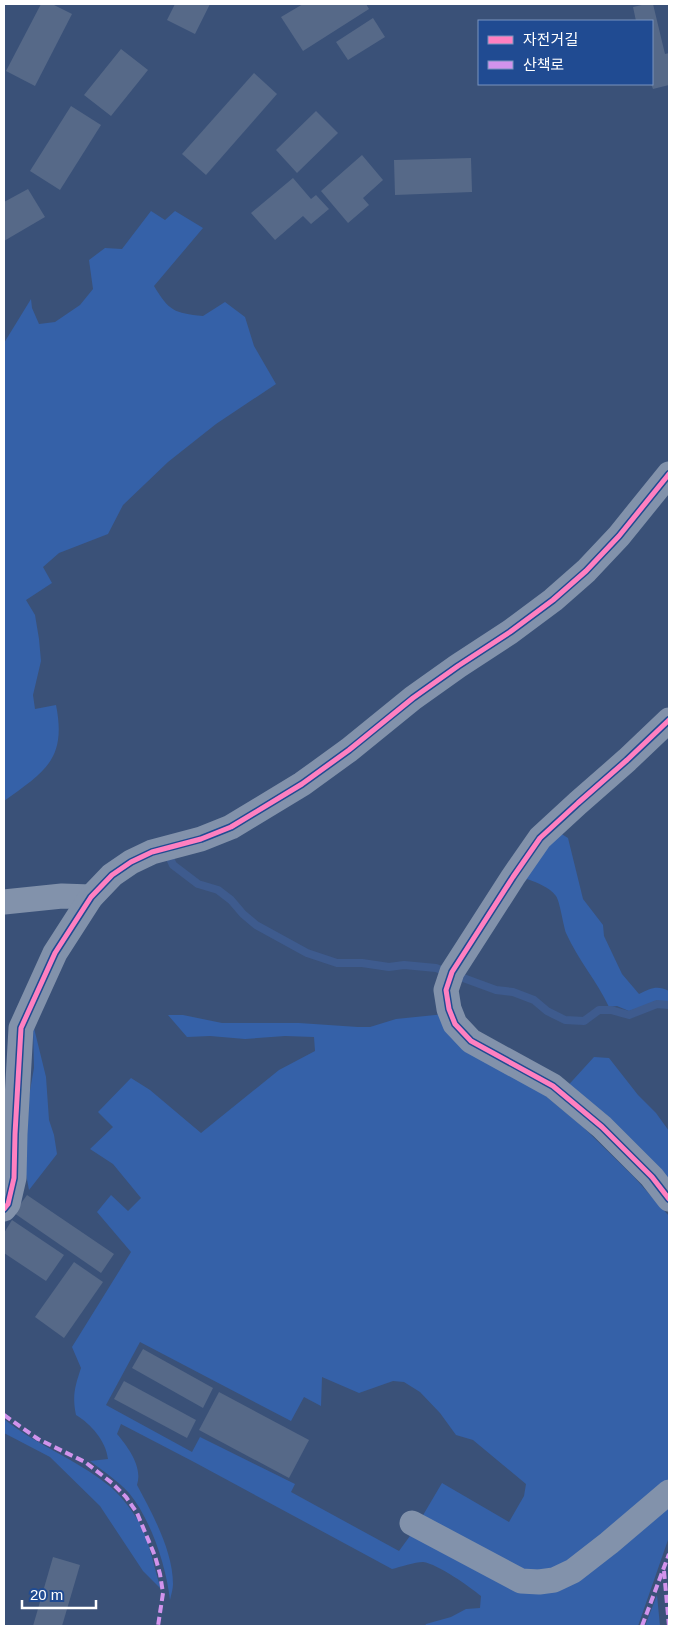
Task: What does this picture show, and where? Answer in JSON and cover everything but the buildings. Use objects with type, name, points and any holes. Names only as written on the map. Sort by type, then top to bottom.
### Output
[{"type":"street","points":[[4,1209],[8,1204],[14,1178],[21,1028],[55,953],[91,897],[112,875],[131,862],[152,852],[201,839],[231,827],[302,784],[349,750],[413,698],[532,616],[586,571],[619,536],[669,474]]},
{"type":"street","points":[[669,720],[540,838],[452,972],[446,990],[448,1009],[455,1024],[471,1041],[552,1086],[602,1127],[652,1177],[669,1199]]},
{"type":"street","points":[[4,902],[62,896],[91,897]]},
{"type":"street","points":[[412,1523],[521,1581],[539,1582],[554,1580],[572,1571],[669,1492]]},
{"type":"shaded area","points":[[151,211],[165,220],[175,211],[203,228],[154,286],[164,301],[168,306],[179,312],[203,316],[225,302],[245,317],[254,346],[276,384],[216,424],[168,462],[123,505],[108,534],[59,553],[43,567],[52,583],[26,600],[35,615],[41,661],[33,695],[35,709],[56,705],[59,724],[58,739],[55,752],[49,763],[31,782],[4,801],[4,343],[31,299],[32,308],[39,324],[55,322],[80,305],[93,289],[89,260],[105,248],[122,249]]},
{"type":"shaded area","points":[[560,833],[568,838],[583,899],[603,925],[604,936],[622,974],[639,994],[654,988],[669,991],[669,1003],[656,1002],[629,1011],[617,1006],[609,1007],[571,943],[566,933],[556,896],[550,890],[527,879],[503,901]]},
{"type":"shaded area","points":[[445,1014],[459,1034],[468,1042],[541,1092],[582,1126],[634,1177],[669,1216],[669,1482],[642,1511],[602,1540],[572,1566],[554,1574],[536,1576],[519,1573],[419,1522],[442,1483],[509,1522],[524,1496],[526,1484],[473,1440],[456,1435],[440,1413],[420,1392],[404,1382],[393,1381],[359,1393],[322,1377],[321,1406],[304,1397],[291,1421],[140,1342],[106,1405],[192,1452],[200,1437],[295,1484],[291,1492],[399,1551],[415,1529],[515,1586],[522,1588],[552,1588],[565,1584],[657,1512],[669,1500],[669,1537],[638,1626],[425,1626],[426,1624],[451,1617],[466,1609],[480,1608],[481,1596],[454,1576],[423,1562],[392,1569],[121,1424],[117,1434],[126,1445],[136,1464],[138,1471],[137,1485],[166,1546],[173,1584],[170,1600],[165,1572],[151,1529],[129,1493],[90,1461],[108,1459],[107,1452],[97,1434],[76,1415],[74,1402],[81,1368],[72,1347],[131,1252],[97,1212],[111,1195],[128,1211],[141,1198],[113,1164],[90,1149],[113,1127],[98,1112],[131,1078],[150,1090],[201,1133],[279,1070],[315,1051],[314,1037],[285,1036],[245,1039],[210,1036],[187,1037],[168,1015],[183,1015],[222,1023],[299,1023],[370,1027],[396,1019]]},
{"type":"shaded area","points":[[33,1024],[46,1077],[49,1120],[57,1154],[29,1190],[24,1164],[29,1096],[34,1068]]},
{"type":"shaded area","points":[[594,1057],[609,1058],[669,1131],[669,1193],[563,1091]]},
{"type":"shaded area","points":[[4,1419],[29,1437],[96,1476],[120,1496],[142,1527],[161,1589],[143,1571],[100,1506],[50,1457],[4,1433]]},
{"type":"shaded area","points":[[657,1595],[660,1626],[645,1626]]},
{"type":"waterway","points":[[168,854],[173,865],[198,884],[218,890],[256,925],[307,953],[337,963],[436,968],[496,990],[513,992],[534,1000],[547,1011],[565,1020],[584,1021],[599,1010],[611,1010],[629,1015],[657,1004],[669,1005]]},
{"type":"marked path","points":[[4,1415],[38,1439],[85,1462],[112,1483],[126,1497],[137,1513],[155,1556],[160,1574],[163,1593],[158,1626]]},
{"type":"marked path","points":[[642,1626],[669,1554]]},
{"type":"marked path","points":[[664,1571],[669,1626]]},
{"type":"cycle path","points":[[4,1209],[8,1204],[14,1178],[21,1028],[55,953],[91,897],[112,875],[131,862],[152,852],[201,839],[231,827],[302,784],[349,750],[413,698],[510,632],[553,600],[586,571],[619,536],[669,474]]},
{"type":"cycle path","points":[[669,720],[540,838],[452,972],[446,990],[449,1009],[455,1024],[471,1041],[553,1086],[602,1127],[652,1177],[669,1199]]}]
